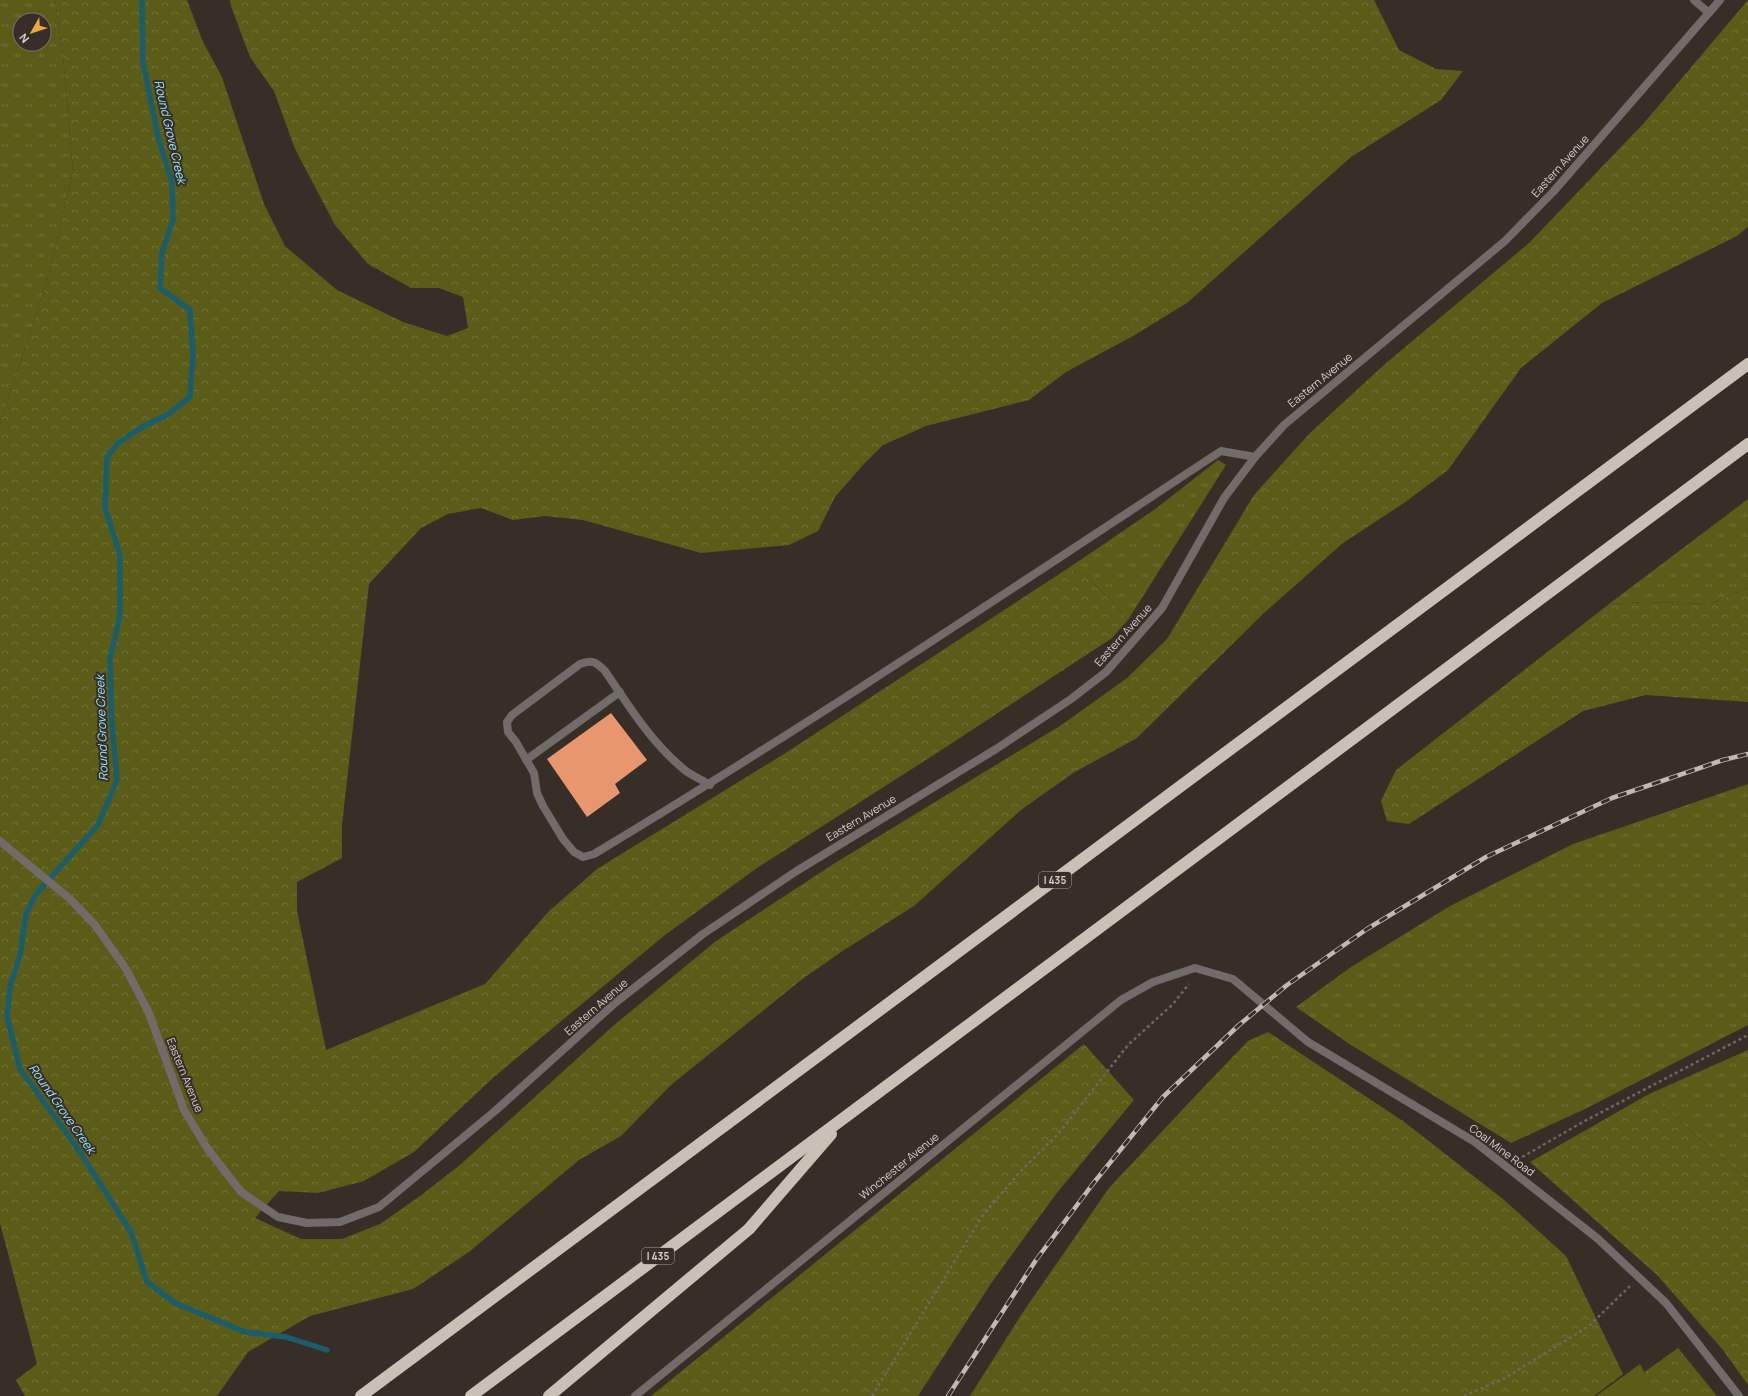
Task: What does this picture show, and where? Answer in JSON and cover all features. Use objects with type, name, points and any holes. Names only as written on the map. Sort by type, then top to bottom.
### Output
[{"type":"highway","name":"I 435","points":[[361,1396],[1748,364]]},
{"type":"highway","name":"I 435","points":[[470,1396],[1748,444]]},
{"type":"highway","points":[[549,1396],[749,1229],[846,1116]]},
{"type":"street","points":[[1694,0],[1709,13]]},
{"type":"street","name":"Eastern Avenue","points":[[1,842],[66,894],[95,925],[126,969],[149,1013],[184,1110],[207,1148],[241,1192],[278,1217],[307,1223],[340,1222],[379,1207],[495,1111],[615,1003],[703,934],[794,872],[1002,745],[1071,699],[1106,672],[1162,608],[1224,498],[1255,457],[1284,425],[1505,241],[1553,192],[1720,0]]},
{"type":"street","points":[[710,785],[687,772],[668,755],[651,736],[605,671],[596,662],[588,661],[580,664],[512,715],[507,722],[508,732],[534,773],[537,793],[543,806],[563,839],[574,852],[583,857],[594,854],[710,785],[855,692],[1220,452],[1255,457]]},
{"type":"street","points":[[526,760],[620,692]]},
{"type":"street","name":"Coal Mine Road","points":[[1188,970],[1195,968],[1233,978],[1308,1042],[1476,1142],[1597,1238],[1666,1303],[1739,1396]]},
{"type":"street","name":"Winchester Avenue","points":[[635,1396],[1121,1000],[1153,982],[1188,970]]},
{"type":"path","points":[[872,1396],[983,1215],[1020,1172],[1059,1133],[1128,1045],[1173,1004],[1200,970]]},
{"type":"path","points":[[1506,1166],[1581,1123],[1748,1035]]},
{"type":"path","points":[[1464,1396],[1505,1378],[1589,1326],[1638,1277]]},
{"type":"green space","points":[[0,0],[55,0],[63,55],[73,172],[47,281],[0,424]]},
{"type":"green space","points":[[55,0],[187,0],[203,42],[222,77],[264,204],[285,246],[337,290],[403,322],[447,336],[468,328],[463,297],[439,288],[411,288],[368,264],[335,225],[295,149],[274,91],[250,57],[230,0],[1374,0],[1399,50],[1436,69],[1463,71],[1441,100],[1351,157],[1187,303],[1133,336],[1066,372],[1029,400],[926,426],[883,445],[835,497],[818,531],[789,545],[701,553],[583,520],[545,516],[513,520],[481,508],[448,514],[421,528],[369,584],[342,825],[342,858],[297,882],[297,911],[326,1050],[485,984],[548,912],[597,869],[784,754],[1067,569],[1085,575],[1128,620],[1112,638],[940,751],[757,868],[665,935],[494,1077],[414,1152],[364,1181],[318,1193],[279,1191],[255,1218],[301,1239],[342,1239],[380,1224],[420,1196],[460,1165],[613,1026],[716,941],[835,863],[1063,724],[1127,678],[1167,639],[1254,495],[1309,434],[1385,364],[1529,243],[1644,123],[1748,0],[1748,227],[1737,236],[1602,303],[1521,368],[1448,470],[1404,503],[1343,543],[1264,613],[1137,738],[1073,773],[1021,810],[914,906],[844,950],[801,980],[671,1085],[621,1136],[579,1160],[469,1252],[413,1289],[310,1316],[248,1352],[217,1396],[25,1396],[16,1380],[37,1364],[0,1223],[0,424],[47,281],[73,172],[63,55]]},
{"type":"green space","points":[[1218,460],[1226,465],[1128,620],[1085,575],[1067,569],[1154,510]]},
{"type":"green space","points":[[1748,499],[1748,588],[1709,604],[1646,602],[1609,604]]},
{"type":"green space","points":[[1748,588],[1748,702],[1646,695],[1583,711],[1409,824],[1387,821],[1381,801],[1396,770],[1609,604],[1646,602],[1709,604]]},
{"type":"green space","points":[[1748,784],[1748,1025],[1585,1109],[1511,1143],[1351,1045],[1296,1007],[1351,967],[1450,906],[1573,844]]},
{"type":"green space","points":[[1268,1032],[1403,1121],[1503,1199],[1566,1256],[1623,1374],[1594,1396],[970,1396],[1023,1312],[1109,1188],[1248,1041]]},
{"type":"green space","points":[[1084,1044],[1134,1100],[1056,1194],[992,1282],[918,1396],[651,1396]]},
{"type":"green space","points":[[1748,1050],[1748,1181],[1649,1094]]},
{"type":"green space","points":[[1649,1094],[1748,1181],[1748,1385],[1723,1350],[1657,1275],[1530,1162]]},
{"type":"green space","points":[[1678,1348],[1717,1396],[1647,1396],[1639,1376]]},
{"type":"green space","points":[[1640,1364],[1657,1396],[1596,1396]]},
{"type":"building","points":[[611,713],[647,760],[615,784],[620,793],[587,817],[547,759]]},
{"type":"waterway","name":"Round Grove Creek","points":[[142,0],[143,63],[158,137],[172,182],[173,220],[162,253],[160,288],[190,310],[193,355],[190,397],[167,415],[142,427],[118,443],[107,457],[105,508],[120,555],[120,616],[110,658],[112,724],[117,780],[98,825],[36,894],[26,914],[20,955],[10,987],[7,1016],[20,1069],[76,1146],[131,1232],[147,1282],[175,1303],[245,1332],[286,1337],[327,1350]]},
{"type":"railway","points":[[948,1396],[1036,1260],[1092,1185],[1163,1097],[1239,1025],[1287,985],[1367,929],[1486,857],[1612,798],[1723,760],[1748,754]]}]
